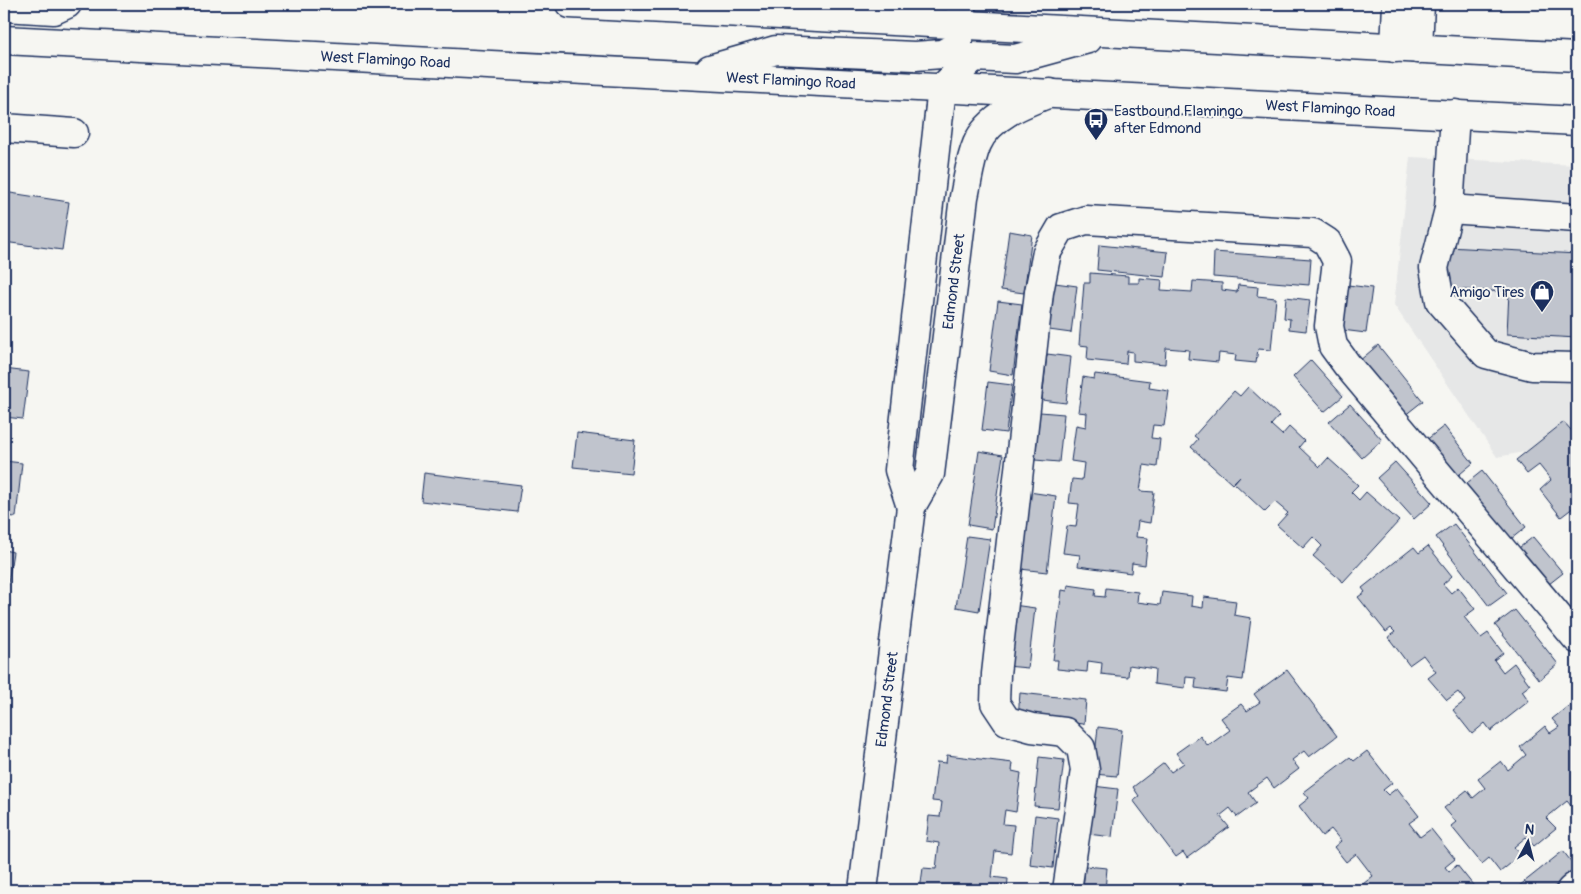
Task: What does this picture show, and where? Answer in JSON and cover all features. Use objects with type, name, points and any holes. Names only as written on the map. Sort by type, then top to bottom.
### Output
[{"type":"main road","points":[[4,7],[54,10],[68,4]]},
{"type":"main road","points":[[570,4],[961,14],[1112,33],[1577,58]]},
{"type":"main road","points":[[1397,4],[1406,49]]},
{"type":"main road","points":[[1406,49],[1420,4]]},
{"type":"main road","points":[[689,75],[776,50],[915,56],[942,54],[957,46],[961,14]]},
{"type":"main road","points":[[942,88],[974,57],[1015,59],[1112,33]]},
{"type":"main road","name":"West Flamingo Road","points":[[4,40],[1577,121]]},
{"type":"main road","name":"Edmond Street","points":[[911,507],[899,470],[942,88]]},
{"type":"main road","name":"Edmond Street","points":[[863,890],[911,507],[930,474],[964,197],[978,142],[988,128],[1020,105],[1050,94]]},
{"type":"main road","points":[[1521,118],[1577,106]]},
{"type":"main road","points":[[1455,114],[1449,209],[1434,268],[1440,301],[1486,354],[1532,366],[1577,367]]},
{"type":"main road","points":[[4,128],[74,134]]},
{"type":"main road","points":[[1449,209],[1577,218]]},
{"type":"main road","points":[[1067,890],[1084,770],[1081,748],[1065,732],[1032,728],[1006,721],[995,703],[996,674],[1038,292],[1046,252],[1061,228],[1086,220],[1313,233],[1327,242],[1337,261],[1329,326],[1333,346],[1577,639]]},
{"type":"main road","points":[[1571,890],[1577,885]]},
{"type":"shaded area","points":[[1410,157],[1577,165],[1577,442],[1497,457],[1394,305]]},
{"type":"building","points":[[4,192],[69,202],[62,250],[4,242]]},
{"type":"building","points":[[1009,231],[1032,235],[1024,293],[1001,290]]},
{"type":"building","points":[[1099,245],[1168,252],[1165,277],[1097,270]]},
{"type":"building","name":"Amigo Tires","points":[[1448,247],[1577,254],[1577,338],[1507,334],[1509,292],[1446,289]]},
{"type":"building","points":[[1214,252],[1311,259],[1309,285],[1213,277]]},
{"type":"building","points":[[1090,273],[1128,276],[1128,283],[1139,283],[1139,278],[1162,280],[1161,290],[1192,292],[1193,281],[1222,283],[1222,290],[1237,292],[1238,285],[1258,287],[1257,296],[1276,298],[1271,350],[1258,349],[1256,363],[1235,361],[1236,355],[1219,353],[1218,362],[1188,359],[1189,350],[1166,348],[1165,364],[1133,361],[1133,352],[1127,351],[1126,364],[1087,360],[1088,346],[1079,345],[1084,283],[1090,283]]},
{"type":"building","points":[[1055,283],[1077,286],[1071,333],[1049,330]]},
{"type":"building","points":[[1348,285],[1372,288],[1366,333],[1342,330]]},
{"type":"building","points":[[1286,297],[1310,300],[1306,331],[1289,329],[1290,319],[1284,318]]},
{"type":"building","points":[[998,301],[1022,304],[1013,375],[989,371]]},
{"type":"building","points":[[1378,345],[1423,401],[1404,416],[1359,361]]},
{"type":"building","points":[[1047,354],[1071,357],[1066,403],[1042,400]]},
{"type":"building","points":[[1311,360],[1343,396],[1324,412],[1293,377]]},
{"type":"building","points":[[4,369],[29,372],[23,419],[4,417]]},
{"type":"building","points":[[1095,374],[1150,381],[1149,388],[1169,391],[1164,426],[1153,425],[1151,438],[1160,439],[1157,467],[1144,465],[1140,491],[1154,492],[1150,523],[1138,521],[1136,537],[1148,538],[1145,565],[1132,563],[1131,573],[1078,566],[1080,555],[1063,553],[1067,526],[1076,527],[1079,504],[1069,503],[1072,479],[1082,480],[1084,463],[1071,461],[1076,425],[1086,427],[1087,413],[1078,412],[1083,377],[1094,379]]},
{"type":"building","points":[[988,382],[1012,385],[1006,433],[982,430]]},
{"type":"building","points":[[1248,387],[1279,416],[1271,425],[1282,435],[1289,427],[1304,441],[1299,447],[1320,467],[1328,458],[1358,485],[1351,492],[1359,500],[1366,492],[1399,521],[1343,582],[1313,556],[1322,546],[1313,537],[1303,548],[1277,525],[1288,513],[1275,502],[1265,512],[1234,483],[1240,476],[1232,484],[1191,447],[1198,439],[1194,436],[1234,391],[1240,396]]},
{"type":"building","points":[[1350,404],[1382,440],[1362,458],[1329,422]]},
{"type":"building","points":[[1040,412],[1064,414],[1059,462],[1035,460]]},
{"type":"building","points":[[1564,422],[1577,437],[1571,442],[1577,449],[1577,510],[1574,507],[1561,517],[1540,490],[1551,480],[1539,465],[1527,474],[1516,460]]},
{"type":"building","points":[[1444,426],[1473,463],[1454,479],[1425,441]]},
{"type":"building","points":[[577,433],[635,440],[631,473],[573,467]]},
{"type":"building","points":[[979,451],[1003,455],[992,529],[968,525]]},
{"type":"building","points":[[4,461],[22,463],[16,517],[4,516]]},
{"type":"building","points":[[1395,462],[1432,503],[1414,519],[1377,478]]},
{"type":"building","points":[[1482,471],[1526,527],[1506,543],[1462,487]]},
{"type":"building","points":[[424,473],[521,485],[517,512],[421,501]]},
{"type":"building","points":[[1029,492],[1056,496],[1047,572],[1020,569]]},
{"type":"building","points":[[1454,524],[1507,593],[1489,606],[1436,537]]},
{"type":"building","points":[[967,536],[990,539],[979,611],[956,607]]},
{"type":"building","points":[[1533,537],[1563,573],[1544,588],[1515,551]]},
{"type":"building","points":[[1428,546],[1452,576],[1443,584],[1451,593],[1458,587],[1475,609],[1464,617],[1481,638],[1488,633],[1503,653],[1494,660],[1503,672],[1514,663],[1530,685],[1522,691],[1529,701],[1491,731],[1485,723],[1472,734],[1453,710],[1465,701],[1458,692],[1447,700],[1428,678],[1436,672],[1423,655],[1409,665],[1388,637],[1395,632],[1391,628],[1386,632],[1358,597],[1365,592],[1362,588],[1414,547],[1419,553]]},
{"type":"building","points":[[4,550],[13,552],[5,602],[4,602]]},
{"type":"building","points":[[1068,585],[1096,589],[1095,596],[1105,597],[1106,588],[1138,592],[1137,602],[1160,605],[1162,592],[1192,596],[1191,606],[1203,608],[1204,597],[1236,601],[1234,615],[1251,618],[1243,680],[1228,678],[1226,692],[1195,688],[1196,678],[1186,677],[1185,688],[1154,684],[1155,669],[1129,665],[1128,677],[1101,674],[1102,663],[1088,661],[1087,672],[1057,669],[1058,660],[1053,660],[1062,590],[1067,591]]},
{"type":"building","points":[[1013,605],[1035,608],[1028,668],[1006,666]]},
{"type":"building","points":[[1515,610],[1558,664],[1539,680],[1495,625]]},
{"type":"building","points":[[1287,670],[1337,736],[1309,757],[1304,751],[1292,760],[1299,769],[1274,788],[1267,778],[1248,792],[1256,803],[1237,817],[1230,808],[1220,816],[1229,827],[1187,858],[1183,852],[1176,857],[1133,800],[1139,796],[1133,787],[1164,763],[1171,772],[1184,763],[1176,753],[1200,736],[1208,746],[1230,730],[1221,718],[1241,704],[1247,711],[1260,702],[1254,694]]},
{"type":"building","points":[[1020,693],[1086,700],[1084,724],[1018,718]]},
{"type":"building","points":[[1577,699],[1576,812],[1567,801],[1546,818],[1556,828],[1534,846],[1526,837],[1514,847],[1521,855],[1500,872],[1489,858],[1482,864],[1451,826],[1456,822],[1444,808],[1467,790],[1473,798],[1485,788],[1478,779],[1501,761],[1508,770],[1526,755],[1520,747],[1545,726],[1550,733],[1559,727],[1552,719]]},
{"type":"building","points":[[1098,727],[1122,730],[1117,776],[1093,774]]},
{"type":"building","points":[[1367,751],[1392,783],[1383,790],[1388,795],[1397,788],[1419,816],[1409,823],[1420,837],[1431,829],[1455,859],[1445,867],[1449,872],[1457,865],[1477,890],[1368,890],[1363,884],[1373,876],[1356,854],[1346,862],[1334,847],[1341,841],[1331,829],[1322,836],[1299,806],[1309,798],[1304,792],[1350,757],[1354,761]]},
{"type":"building","points":[[947,755],[1013,763],[1012,771],[1021,773],[1016,812],[1005,810],[1003,824],[1014,825],[1011,853],[995,851],[992,877],[1008,879],[1007,890],[920,890],[923,868],[936,869],[939,843],[926,841],[929,816],[940,817],[942,802],[932,801],[937,762],[946,763]]},
{"type":"building","points":[[1039,757],[1064,760],[1058,808],[1034,806]]},
{"type":"building","points":[[1093,786],[1118,789],[1112,837],[1088,834]]},
{"type":"building","points":[[1035,815],[1058,818],[1053,868],[1030,865]]},
{"type":"building","points":[[1563,851],[1577,869],[1550,890],[1514,890]]},
{"type":"building","points":[[1085,866],[1107,868],[1105,890],[1083,890]]},
{"type":"place","name":"Eastbound Flamingo after Edmond","points":[[1096,141]]},
{"type":"place","name":"Amigo Tires","points":[[1542,313]]}]
